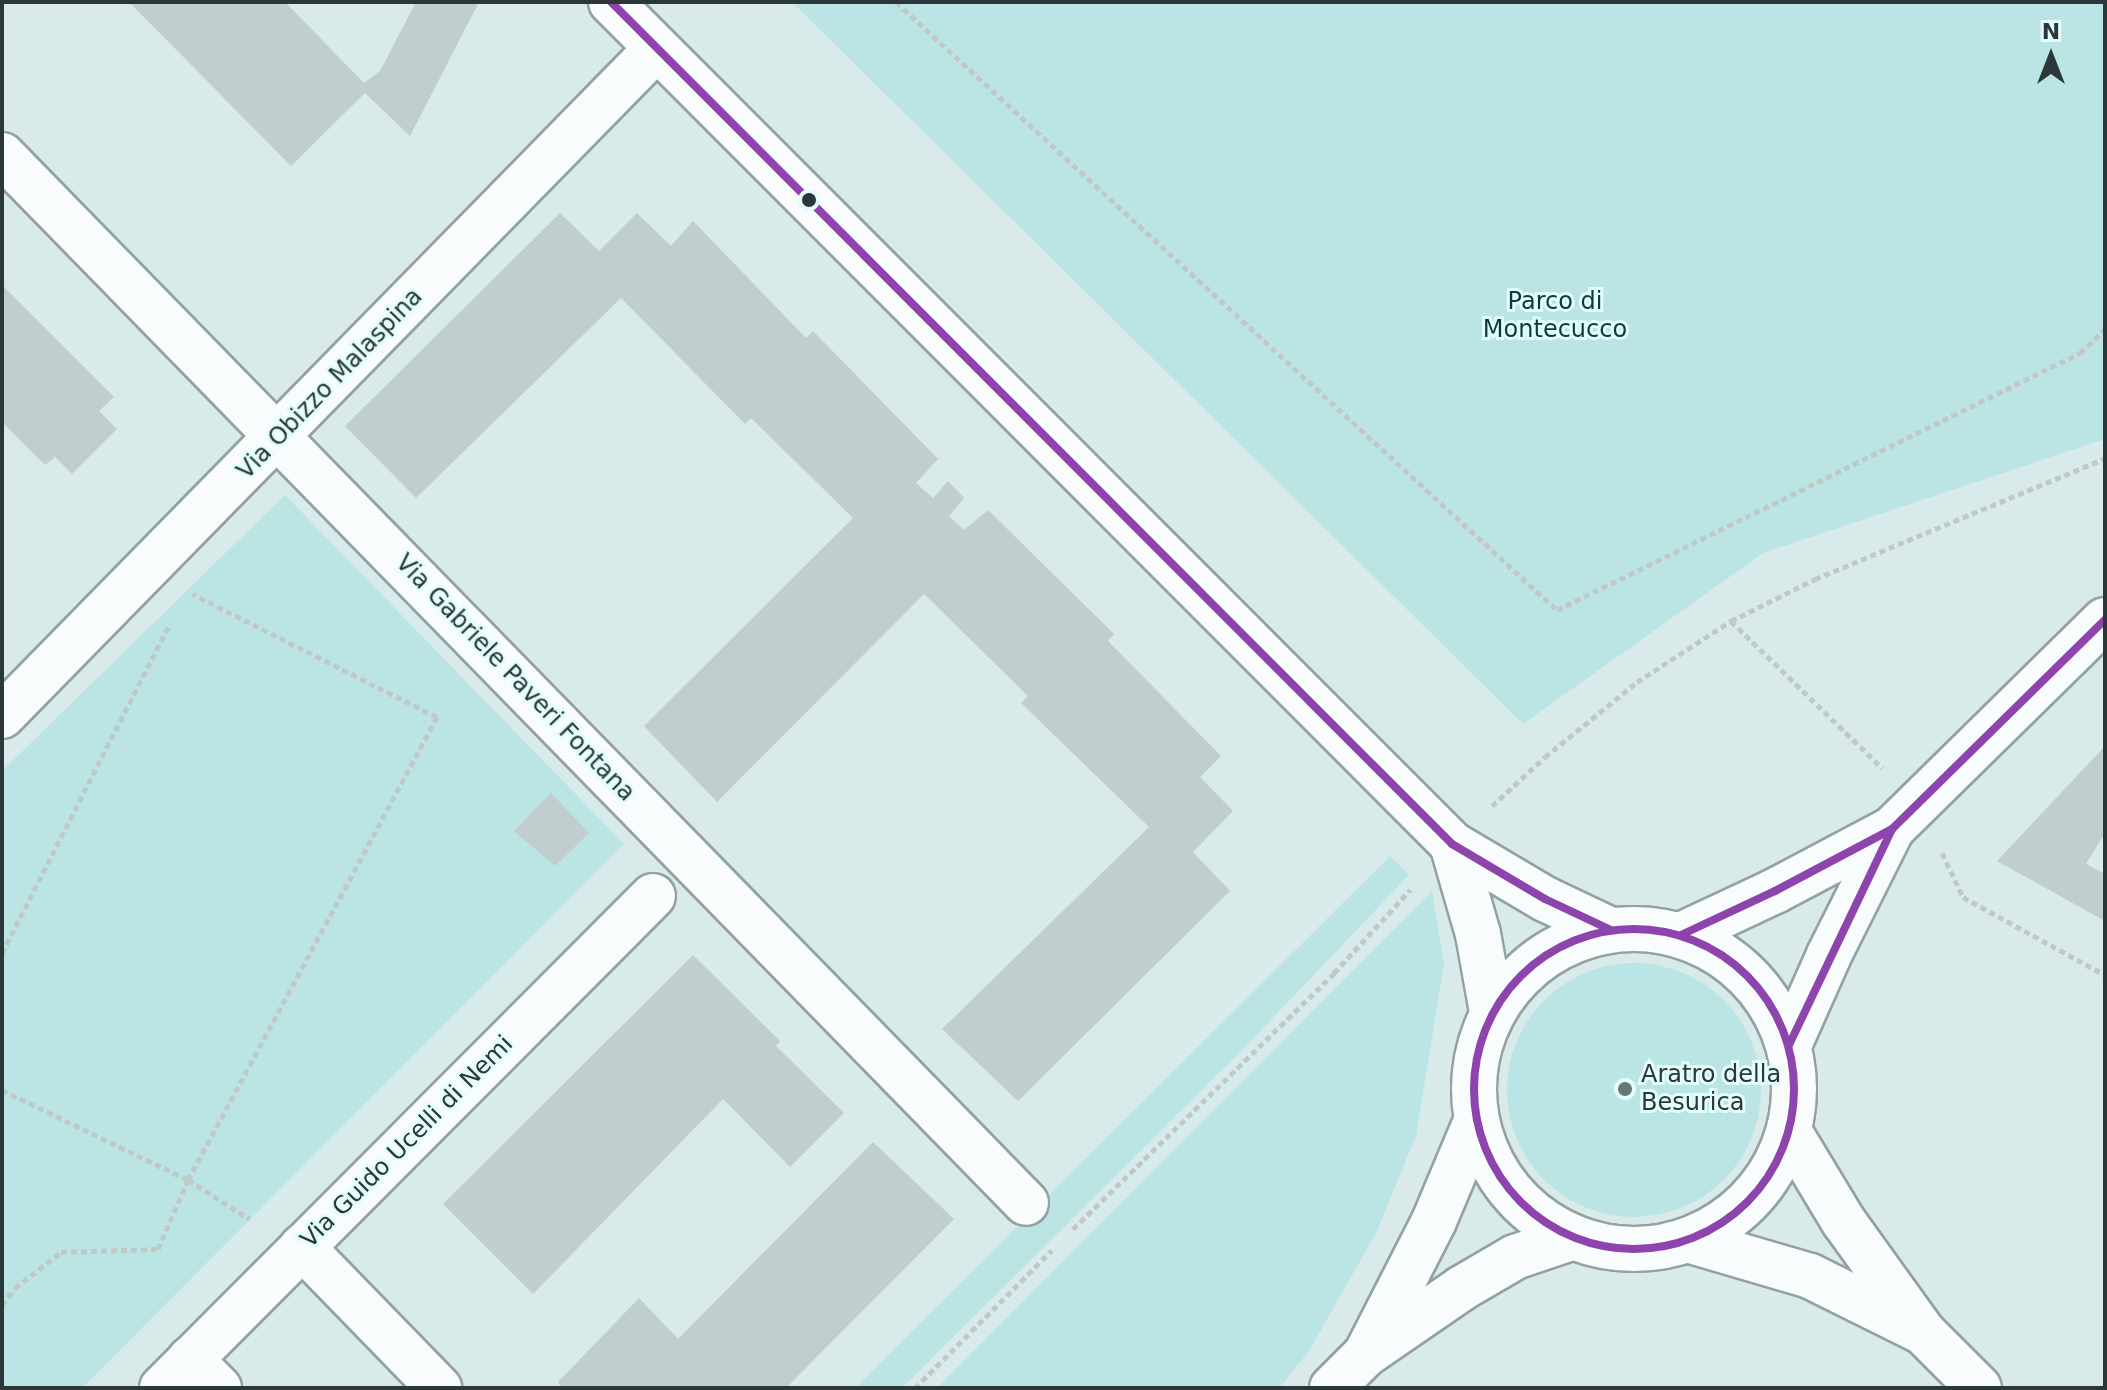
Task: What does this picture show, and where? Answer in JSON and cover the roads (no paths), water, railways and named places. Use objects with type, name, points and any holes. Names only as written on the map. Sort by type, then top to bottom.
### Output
[{"type":"street","points":[[611,2],[1452,844],[1545,899],[1611,930]]},
{"type":"street","name":"Via Obizzo Malaspina","points":[[2,716],[656,49]]},
{"type":"street","name":"Via Gabriele Paveri Fontana","points":[[2,155],[1026,1203]]},
{"type":"street","points":[[1681,935],[1775,891],[1892,829],[2105,620]]},
{"type":"street","points":[[1789,1045],[1892,829]]},
{"type":"street","points":[[1452,844],[1478,934],[1492,1012]]},
{"type":"street","name":"Via Guido Ucelli di Nemi","points":[[191,1378],[302,1247],[653,896]]},
{"type":"street","points":[[1646,928],[1681,935],[1729,959],[1766,996],[1789,1045],[1796,1088],[1789,1131],[1768,1178],[1733,1216],[1687,1240],[1649,1249],[1624,1248],[1574,1237],[1529,1211],[1495,1170],[1476,1121],[1475,1065],[1492,1012],[1523,973],[1564,944],[1611,930],[1646,928]]},
{"type":"street","points":[[1366,1354],[1434,1221],[1476,1121]]},
{"type":"street","points":[[1789,1131],[1844,1222],[1923,1332],[1979,1388]]},
{"type":"street","points":[[1332,1388],[1366,1354],[1462,1288],[1515,1257],[1574,1237]]},
{"type":"street","points":[[1687,1240],[1810,1276],[1923,1332]]},
{"type":"street","points":[[302,1247],[439,1388]]},
{"type":"place","name":"Aratro della Besurica","points":[[1625,1089]]},
{"type":"park label","name":"Parco di Montecucco","points":[[1555,316]]}]
